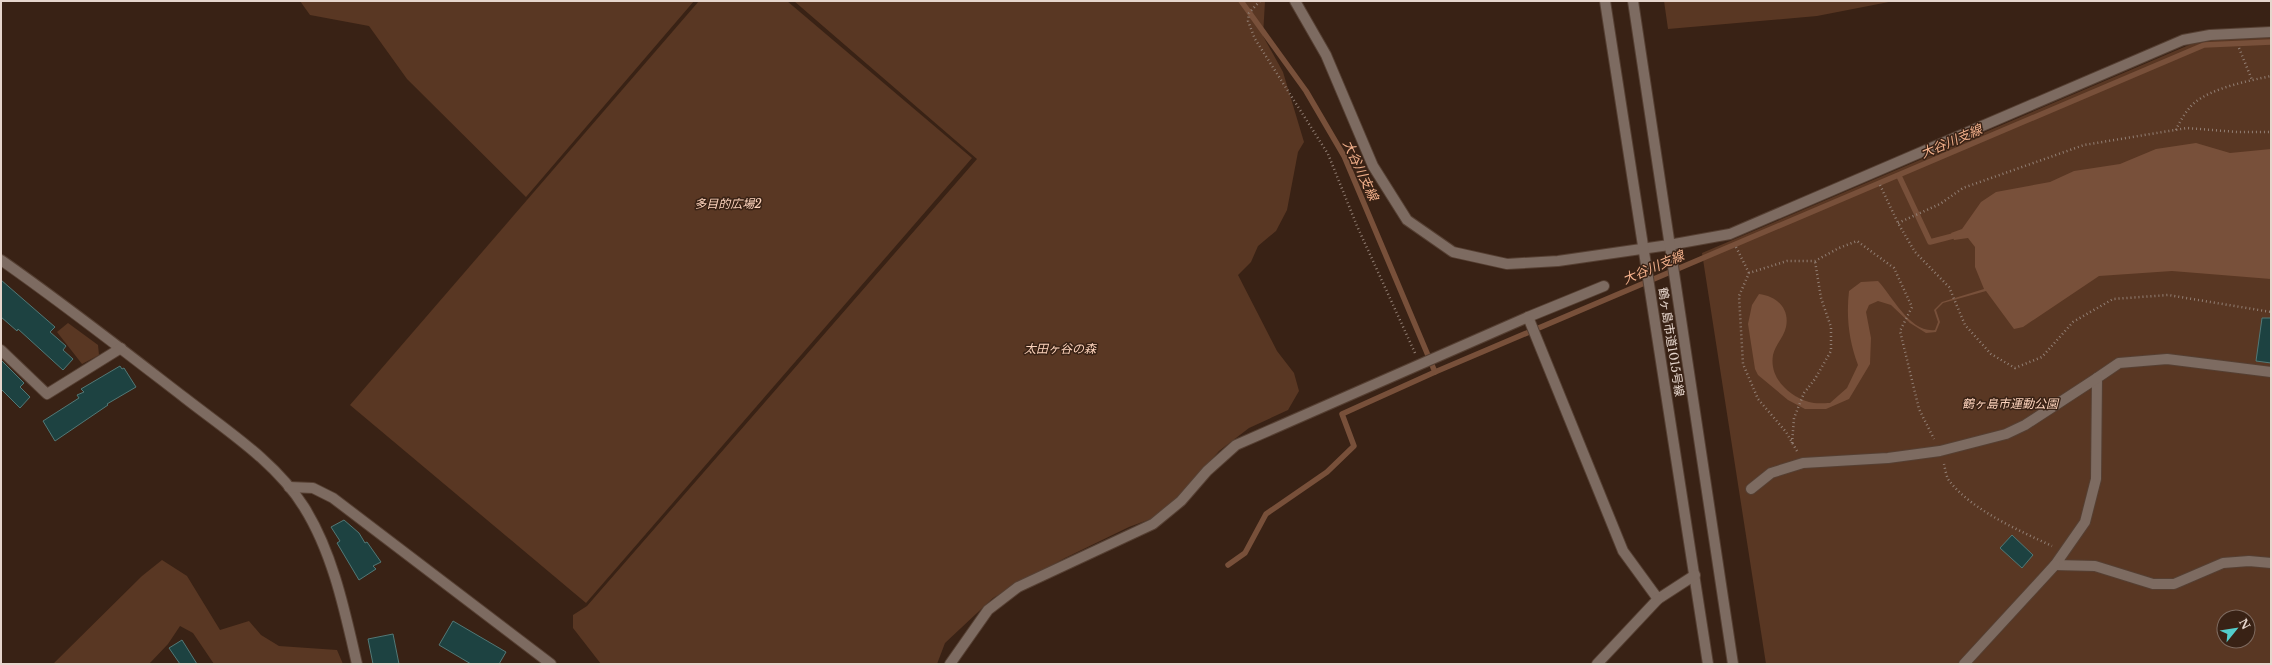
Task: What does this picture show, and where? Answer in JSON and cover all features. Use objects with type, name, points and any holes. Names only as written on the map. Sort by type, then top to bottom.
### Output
[{"type":"street","points":[[1295,1],[1326,55],[1373,166],[1407,220],[1453,252],[1507,264],[1558,261],[1669,245],[1730,234],[2183,40],[2210,35],[2271,32]]},
{"type":"street","name":"鶴ヶ島市道1015号線","points":[[1605,1],[1642,249],[1708,664]]},
{"type":"street","name":"鶴ヶ島市道1015号線","points":[[1633,1],[1733,664]]},
{"type":"street","points":[[1,261],[121,348],[240,440],[289,486],[305,509],[322,545],[341,598],[357,664]]},
{"type":"street","points":[[950,664],[988,610],[1018,587],[1154,524],[1182,501],[1207,471],[1236,445],[1528,317],[1604,286]]},
{"type":"street","points":[[1528,317],[1623,551],[1658,600]]},
{"type":"street","points":[[1,350],[46,394],[121,348]]},
{"type":"street","points":[[1750,489],[1771,473],[1803,463],[1888,458],[1940,451],[2006,434],[2025,425],[2119,363],[2167,359],[2271,372]]},
{"type":"street","points":[[1964,664],[2055,565],[2085,522],[2096,480],[2097,378]]},
{"type":"street","points":[[289,486],[313,488],[333,498],[551,664]]},
{"type":"street","points":[[2055,565],[2095,566],[2153,584],[2174,584],[2223,563],[2249,562],[2271,564]]},
{"type":"street","points":[[1596,664],[1658,600],[1694,575]]},
{"type":"path","points":[[1260,1],[1248,13],[1248,21],[1256,39],[1328,154],[1357,226],[1420,364]]},
{"type":"path","points":[[2237,34],[2240,54],[2252,80]]},
{"type":"path","points":[[2176,130],[2193,104],[2216,91],[2271,76]]},
{"type":"path","points":[[1898,223],[1940,204],[1963,188],[2084,145],[2187,128],[2237,132],[2271,132]]},
{"type":"path","points":[[1874,172],[1898,223],[1915,252],[1949,287],[1965,325],[1990,354],[2015,368],[2042,358],[2073,322],[2113,299],[2168,295],[2271,312]]},
{"type":"path","points":[[1730,234],[1749,273]]},
{"type":"path","points":[[1803,463],[1786,432],[1758,399],[1743,364],[1739,296],[1749,273],[1787,261],[1815,261],[1839,248],[1857,241],[1894,268],[1912,307],[1900,331],[1919,409],[1940,451],[1948,478],[1968,498],[1998,520],[2064,551]]},
{"type":"path","points":[[1792,443],[1794,418],[1804,393],[1815,379],[1830,351],[1831,327],[1821,298],[1815,261]]},
{"type":"green space","points":[[300,1],[694,1],[526,197],[407,79],[369,26],[310,15]]},
{"type":"green space","name":"多目的広場2","points":[[699,1],[787,1],[972,158],[586,603],[350,405]]},
{"type":"green space","name":"太田ヶ谷の森","points":[[794,1],[1265,1],[1263,36],[1283,72],[1304,142],[1298,152],[1287,210],[1276,231],[1258,246],[1251,262],[1238,275],[1277,351],[1294,373],[1299,391],[1288,410],[1249,428],[1219,451],[1179,498],[1156,517],[1129,527],[1065,558],[993,598],[945,643],[937,664],[601,664],[573,628],[573,615],[587,606],[977,159]]},
{"type":"green space","points":[[1664,1],[1894,1],[1817,16],[1668,29]]},
{"type":"green space","name":"鶴ヶ島市運動公園","points":[[2271,33],[2271,664],[1766,664],[1702,253],[2203,39]]},
{"type":"green space","points":[[68,323],[98,345],[99,355],[82,364],[57,332]]},
{"type":"green space","points":[[162,560],[187,576],[220,630],[249,621],[261,635],[279,646],[337,650],[343,664],[214,664],[193,633],[180,626],[168,644],[149,664],[53,664],[142,576]]},
{"type":"shaded area","points":[[2196,143],[2230,153],[2271,149],[2271,279],[2172,271],[2099,276],[2023,327],[2014,329],[1986,291],[1943,303],[1936,310],[1940,322],[1936,332],[1926,333],[1910,323],[1891,305],[1878,301],[1869,305],[1866,312],[1871,338],[1870,364],[1849,399],[1826,409],[1805,409],[1788,400],[1758,375],[1755,369],[1748,324],[1752,305],[1759,294],[1776,300],[1784,309],[1786,314],[1787,320],[1785,331],[1773,355],[1774,371],[1777,378],[1788,391],[1802,399],[1814,403],[1830,403],[1847,388],[1858,365],[1852,347],[1849,329],[1848,301],[1849,291],[1861,282],[1878,281],[1910,320],[1918,326],[1935,330],[1938,322],[1934,310],[1942,302],[1984,289],[1975,267],[1975,247],[1968,238],[1954,240],[1951,233],[1962,229],[1981,202],[1996,192],[2050,182],[2074,171],[2120,164],[2156,149]]},
{"type":"building","points":[[1,280],[55,327],[50,332],[66,346],[63,350],[73,359],[63,370],[18,329],[17,331],[1,317]]},
{"type":"building","points":[[2262,318],[2271,318],[2271,363],[2256,361]]},
{"type":"building","points":[[1,360],[24,383],[20,387],[30,397],[20,408],[1,389]]},
{"type":"building","points":[[120,366],[122,369],[124,368],[136,387],[107,404],[108,405],[55,441],[43,421],[79,398],[77,395],[84,392],[81,389]]},
{"type":"building","points":[[344,520],[359,533],[365,543],[367,542],[381,562],[373,566],[376,569],[359,580],[337,543],[340,541],[331,527]]},
{"type":"building","points":[[2012,535],[2033,555],[2022,568],[2000,548]]},
{"type":"building","points":[[453,621],[506,652],[499,664],[471,664],[439,645]]},
{"type":"building","points":[[393,634],[399,664],[373,664],[368,639]]},
{"type":"building","points":[[182,640],[197,664],[180,664],[169,648]]},
{"type":"waterway","name":"大谷川支線","points":[[1241,1],[1306,91],[1344,156],[1435,372],[2204,45],[2271,42]]},
{"type":"waterway","points":[[1899,176],[1930,242],[1953,236]]},
{"type":"waterway","points":[[1228,565],[1245,553],[1266,514],[1327,472],[1354,446],[1342,414],[1435,372]]}]
